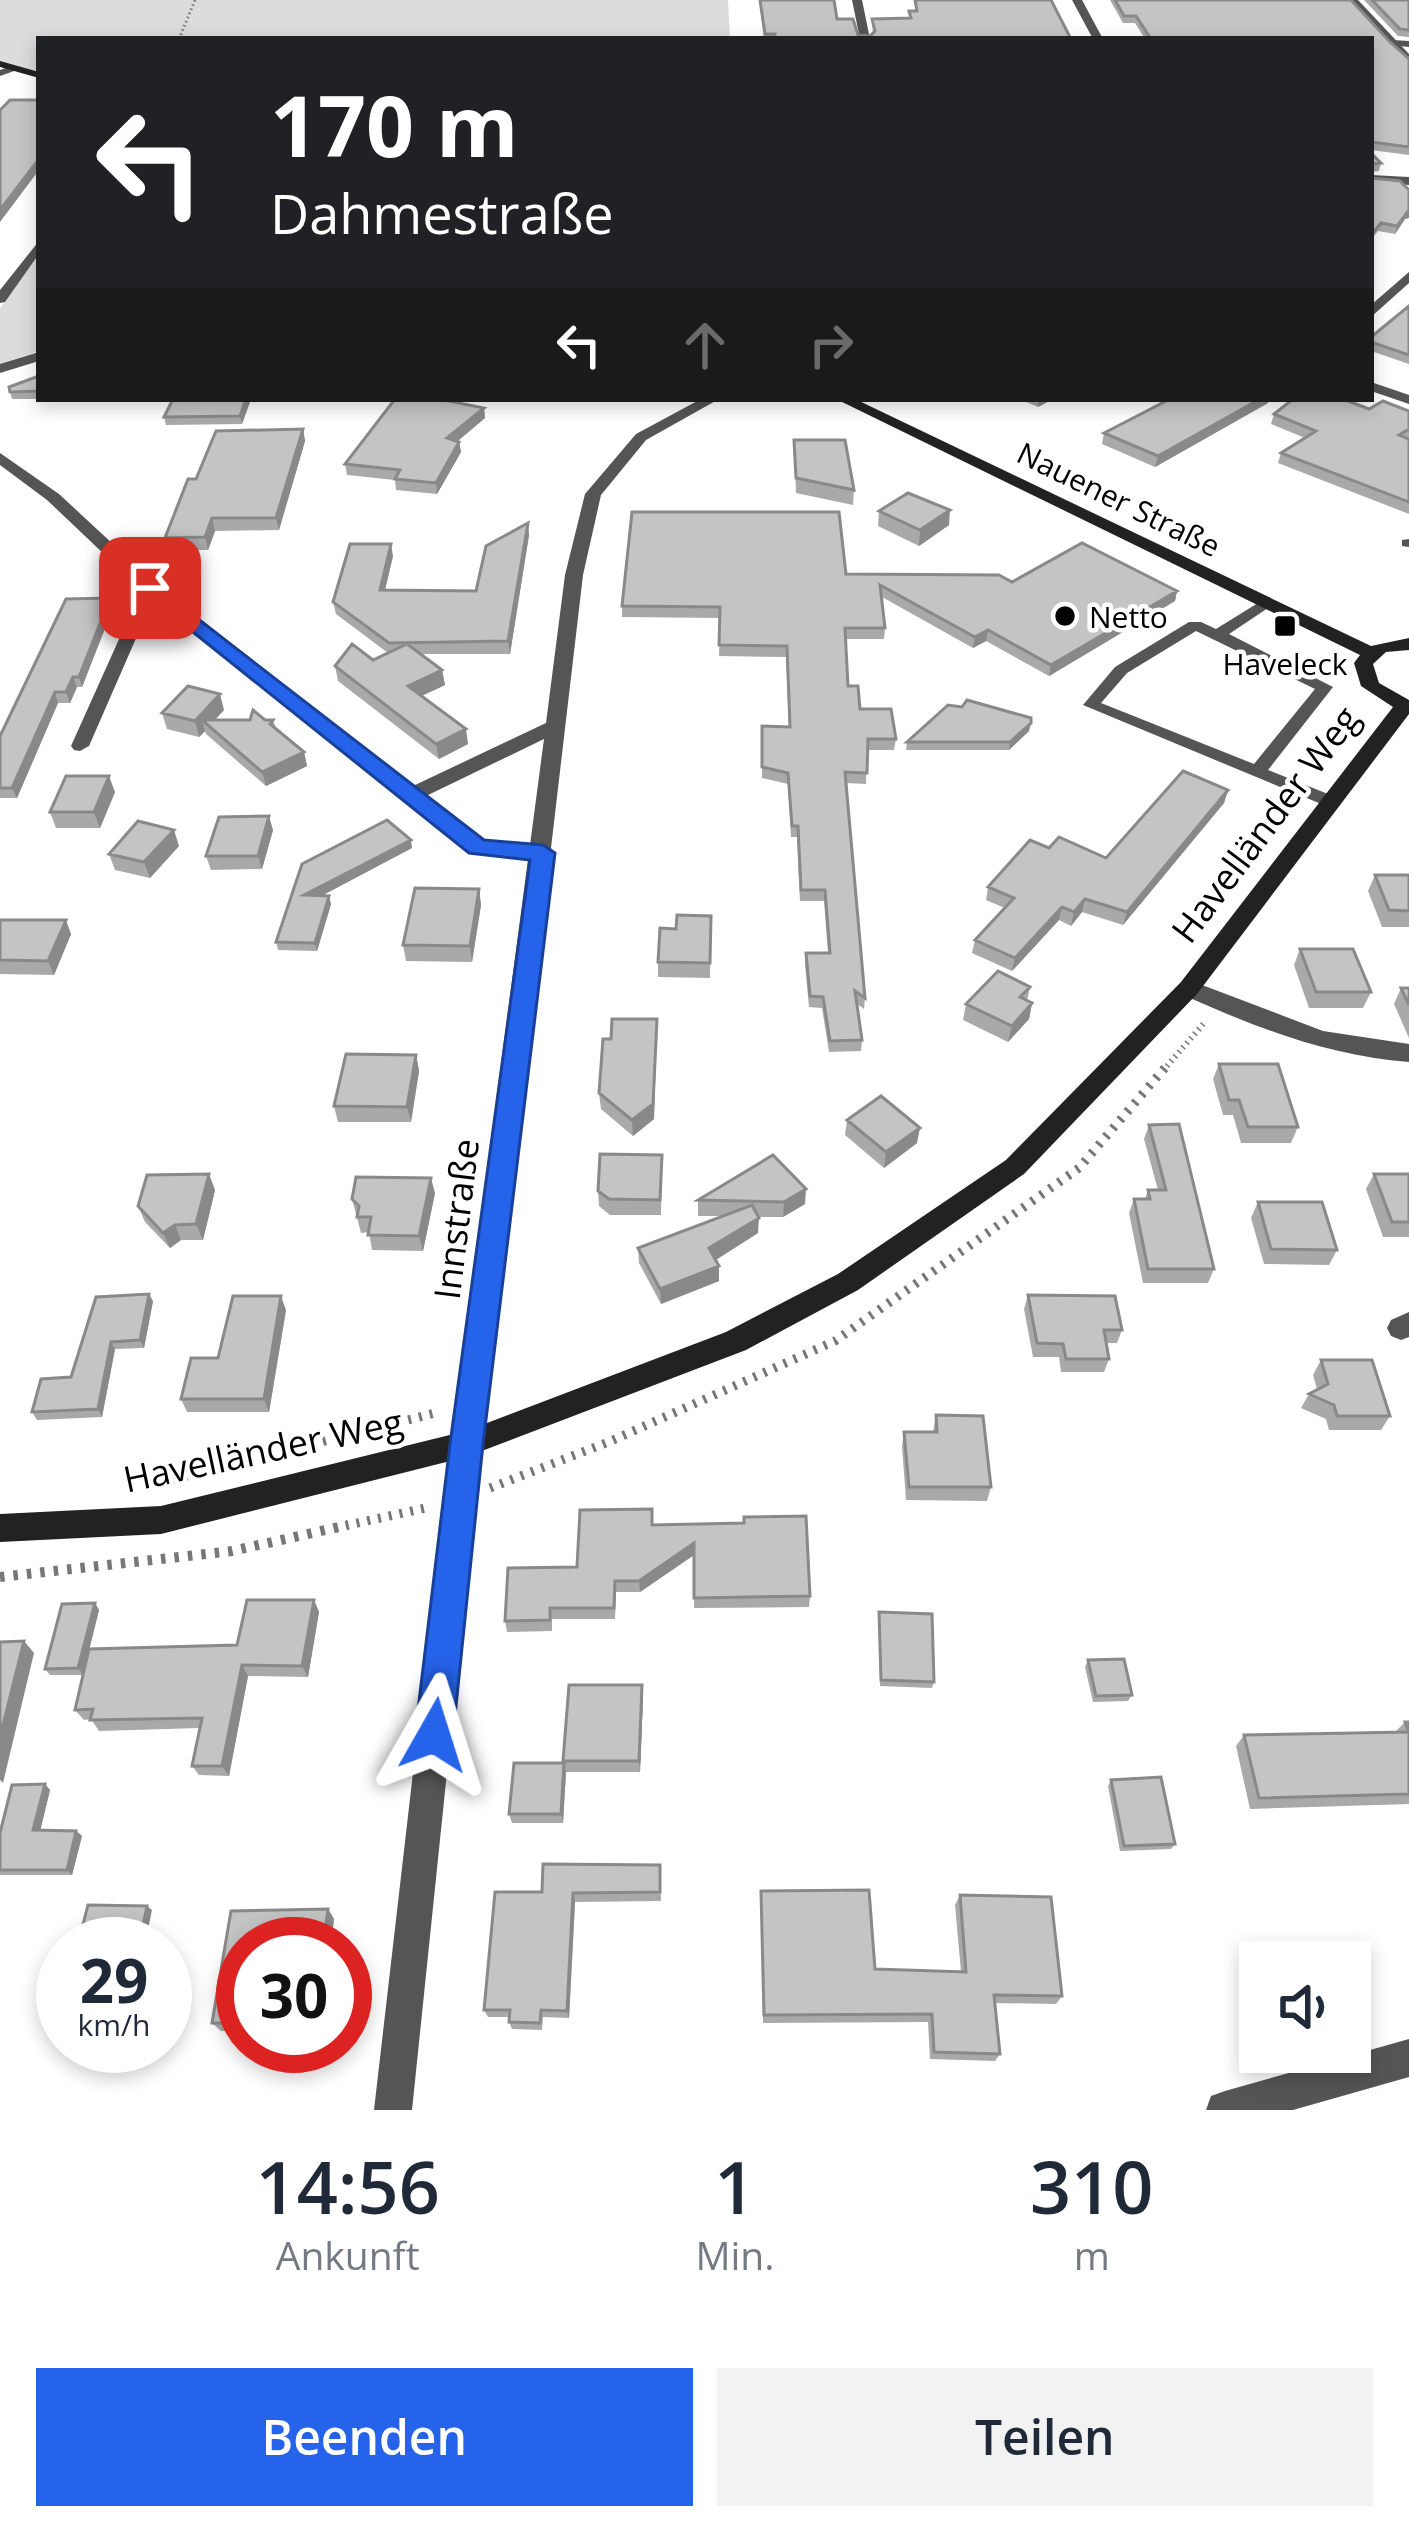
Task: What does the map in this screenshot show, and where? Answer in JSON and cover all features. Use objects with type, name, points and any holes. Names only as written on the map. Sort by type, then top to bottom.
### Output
[{"type":"street","points":[[857,0],[864,36]]},
{"type":"street","points":[[1077,0],[1096,36]]},
{"type":"street","points":[[1353,0],[1409,60]]},
{"type":"street","points":[[0,69],[36,74]]},
{"type":"street","points":[[1374,178],[1409,182]]},
{"type":"street","points":[[0,299],[36,249]]},
{"type":"street","points":[[1374,310],[1409,276]]},
{"type":"street","points":[[0,369],[36,357]]},
{"type":"street","points":[[1374,387],[1409,400]]},
{"type":"street","name":"Innstraße","points":[[393,2110],[466,1444],[574,575],[593,494],[641,437],[706,402]]},
{"type":"street","name":"Nauener Straße","points":[[849,402],[1370,653]]},
{"type":"street","points":[[0,458],[53,497],[150,588],[477,847],[543,853]]},
{"type":"street","points":[[1406,707],[1370,686],[1363,663],[1370,653],[1409,644]]},
{"type":"street","name":"Havelländer Weg","points":[[0,1528],[161,1520],[466,1444],[736,1341],[848,1282],[1015,1167],[1189,988],[1406,707]]},
{"type":"street","points":[[411,795],[556,726]]},
{"type":"street","name":"Havelländer Weg","points":[[1189,988],[1285,1031],[1365,1052],[1409,1053]]},
{"type":"street","points":[[1225,2110],[1409,2058]]},
{"type":"lane","points":[[1393,43],[1409,44]]},
{"type":"lane","points":[[80,746],[150,588]]},
{"type":"lane","points":[[1217,635],[1266,603]]},
{"type":"lane","points":[[1257,772],[1325,687],[1195,625],[1121,670],[1091,705],[1257,772],[1332,802]]},
{"type":"path","points":[[180,36],[195,0]]},
{"type":"path","points":[[143,1488],[257,1455],[471,1405]]},
{"type":"path","points":[[0,1576],[232,1551],[460,1500]]},
{"type":"shaded area","points":[[0,0],[728,0],[730,36],[36,36],[36,74],[0,64]]},
{"type":"shaded area","points":[[36,259],[36,352],[0,364],[0,308]]},
{"type":"building","points":[[760,0],[834,0],[837,19],[853,19],[858,35],[870,36],[775,36],[765,34]]},
{"type":"building","points":[[915,0],[1051,0],[1069,36],[870,36],[875,31],[872,19],[911,18],[909,11],[917,11]]},
{"type":"building","points":[[1115,0],[1351,0],[1409,59],[1409,147],[1374,142],[1374,36],[1149,36],[1136,16],[1124,16]]},
{"type":"building","points":[[1372,0],[1409,0],[1409,30],[1400,29]]},
{"type":"building","points":[[10,100],[36,100],[36,163],[0,210],[0,110]]},
{"type":"building","points":[[1374,178],[1400,181],[1409,190],[1409,210],[1397,226],[1381,223],[1374,231]]},
{"type":"building","points":[[1409,306],[1409,355],[1374,343],[1374,335]]},
{"type":"building","points":[[36,377],[36,391],[10,392],[9,387]]},
{"type":"building","points":[[1383,401],[1409,411],[1409,429],[1399,435],[1409,439],[1409,502],[1281,453],[1316,431],[1274,414],[1289,402],[1351,402],[1369,409]]},
{"type":"building","points":[[172,402],[245,402],[240,416],[164,417]]},
{"type":"building","points":[[393,402],[454,402],[484,408],[447,438],[459,442],[436,483],[395,479],[400,470],[345,464]]},
{"type":"building","points":[[1164,402],[1255,402],[1158,456],[1104,433]]},
{"type":"building","points":[[303,429],[276,518],[212,518],[205,537],[165,538],[188,479],[196,479],[216,431]]},
{"type":"building","points":[[794,440],[845,440],[854,490],[796,478]]},
{"type":"building","points":[[908,493],[950,510],[920,530],[879,511]]},
{"type":"building","points":[[632,512],[839,512],[846,574],[999,575],[1012,582],[1082,543],[1177,591],[1051,665],[988,630],[975,637],[880,585],[885,628],[845,628],[848,686],[858,686],[860,709],[891,709],[896,739],[868,739],[867,773],[845,772],[865,998],[855,991],[862,1040],[830,1041],[823,997],[810,996],[806,953],[830,953],[825,890],[801,890],[798,826],[792,826],[788,773],[762,767],[762,726],[790,727],[787,646],[719,645],[720,607],[622,606]]},
{"type":"building","points":[[528,523],[508,641],[389,643],[333,602],[350,544],[391,544],[380,590],[476,591],[486,546]]},
{"type":"building","points":[[110,598],[79,677],[73,677],[66,692],[55,692],[12,788],[0,788],[0,736],[66,599]]},
{"type":"building","points":[[352,644],[373,660],[407,644],[442,670],[408,686],[466,729],[436,744],[335,666]]},
{"type":"building","points":[[188,686],[220,694],[195,721],[162,713]]},
{"type":"building","points":[[967,700],[1031,718],[1031,723],[1010,742],[907,742],[948,705],[962,707]]},
{"type":"building","points":[[253,710],[273,720],[270,724],[304,752],[262,772],[202,720],[250,720]]},
{"type":"building","points":[[1183,771],[1228,790],[1127,912],[1085,899],[1074,912],[1062,907],[1015,958],[975,940],[1014,898],[988,887],[1030,840],[1049,848],[1059,837],[1106,858]]},
{"type":"building","points":[[66,776],[109,776],[94,812],[50,812]]},
{"type":"building","points":[[269,816],[258,856],[206,856],[219,817]]},
{"type":"building","points":[[387,820],[411,840],[304,895],[329,896],[315,943],[276,942],[302,864]]},
{"type":"building","points":[[138,821],[174,830],[144,862],[109,854]]},
{"type":"building","points":[[1375,875],[1409,875],[1409,911],[1389,910]]},
{"type":"building","points":[[415,888],[479,889],[470,946],[403,945]]},
{"type":"building","points":[[677,915],[711,916],[710,963],[658,962],[660,928],[676,929]]},
{"type":"building","points":[[0,920],[66,920],[48,961],[0,960]]},
{"type":"building","points":[[1300,949],[1353,949],[1371,992],[1316,992]]},
{"type":"building","points":[[998,971],[1030,987],[1020,997],[1032,1003],[1012,1026],[966,1004]]},
{"type":"building","points":[[612,1019],[657,1019],[653,1104],[632,1120],[599,1093],[603,1039],[611,1039]]},
{"type":"building","points":[[346,1054],[416,1055],[407,1107],[334,1106]]},
{"type":"building","points":[[1219,1064],[1278,1064],[1298,1127],[1248,1127],[1239,1100],[1229,1100]]},
{"type":"building","points":[[881,1096],[920,1128],[886,1152],[847,1120]]},
{"type":"building","points":[[1179,1124],[1214,1269],[1148,1269],[1134,1199],[1150,1199],[1148,1190],[1166,1190],[1149,1125]]},
{"type":"building","points":[[600,1154],[662,1155],[660,1200],[609,1199],[598,1191]]},
{"type":"building","points":[[773,1155],[806,1189],[784,1202],[698,1200]]},
{"type":"building","points":[[209,1174],[196,1224],[175,1225],[163,1233],[138,1206],[147,1175]]},
{"type":"building","points":[[1374,1174],[1409,1174],[1409,1222],[1392,1222]]},
{"type":"building","points":[[356,1177],[431,1178],[419,1236],[368,1235],[371,1217],[357,1217],[359,1206],[352,1199]]},
{"type":"building","points":[[1258,1202],[1322,1202],[1337,1250],[1271,1249]]},
{"type":"building","points":[[752,1205],[759,1218],[709,1248],[719,1266],[660,1289],[638,1248]]},
{"type":"building","points":[[149,1294],[140,1340],[111,1342],[98,1409],[32,1412],[41,1379],[71,1377],[96,1297]]},
{"type":"building","points":[[1028,1295],[1115,1296],[1122,1330],[1104,1330],[1109,1359],[1066,1359],[1063,1344],[1037,1343]]},
{"type":"building","points":[[233,1296],[281,1296],[264,1399],[181,1399],[191,1358],[218,1358]]},
{"type":"building","points":[[1321,1360],[1372,1360],[1390,1416],[1337,1416],[1334,1405],[1309,1394],[1328,1384]]},
{"type":"building","points":[[936,1415],[983,1416],[991,1487],[909,1487],[904,1432],[937,1432]]},
{"type":"building","points":[[652,1509],[652,1525],[806,1516],[810,1596],[694,1598],[694,1543],[639,1581],[615,1581],[614,1608],[550,1608],[550,1620],[505,1621],[508,1568],[577,1567],[580,1510]]},
{"type":"building","points":[[247,1600],[314,1600],[302,1666],[242,1665],[222,1766],[192,1766],[202,1718],[90,1720],[93,1709],[75,1710],[89,1649],[237,1645]]},
{"type":"building","points":[[95,1603],[78,1668],[45,1669],[62,1604]]},
{"type":"building","points":[[879,1612],[932,1614],[934,1682],[881,1680]]},
{"type":"building","points":[[24,1641],[0,1737],[0,1642]]},
{"type":"building","points":[[1124,1659],[1132,1695],[1096,1696],[1088,1660]]},
{"type":"building","points":[[569,1685],[642,1685],[639,1761],[563,1761]]},
{"type":"building","points":[[1409,1732],[1409,1794],[1259,1798],[1244,1735]]},
{"type":"building","points":[[514,1763],[564,1763],[561,1814],[509,1814]]},
{"type":"building","points":[[1161,1777],[1175,1844],[1124,1846],[1111,1780]]},
{"type":"building","points":[[45,1784],[33,1830],[76,1831],[67,1870],[0,1870],[0,1833],[12,1785]]},
{"type":"building","points":[[543,1864],[660,1865],[660,1892],[573,1893],[567,2011],[541,2010],[540,2023],[509,2022],[510,2010],[484,2010],[495,1892],[542,1892]]},
{"type":"building","points":[[869,1890],[875,1969],[966,1972],[960,1895],[1051,1897],[1062,1996],[994,1995],[1000,2054],[934,2052],[932,2014],[764,2015],[761,1891]]},
{"type":"building","points":[[88,1905],[147,1906],[145,1917],[85,1917]]},
{"type":"building","points":[[328,1909],[327,1917],[230,1917],[231,1911]]},
{"type":"place","name":"Netto","points":[[1065,616]]},
{"type":"place","name":"Haveleck","points":[[1285,626]]},
{"type":"route","points":[[150,588],[477,847],[543,853],[466,1444],[434,1735]]}]
